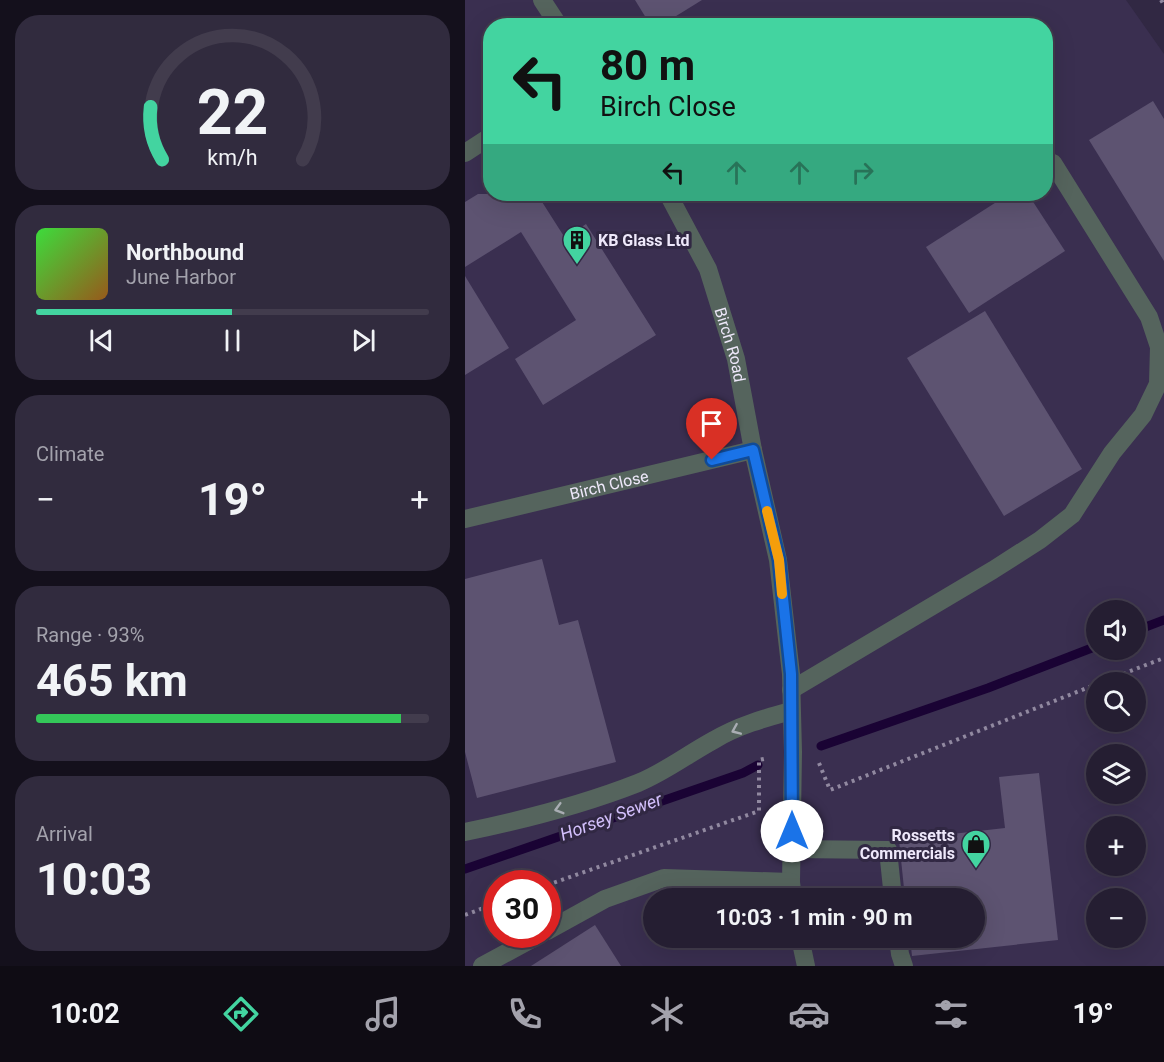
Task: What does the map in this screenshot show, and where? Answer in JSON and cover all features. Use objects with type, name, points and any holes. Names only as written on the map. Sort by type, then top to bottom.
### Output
[{"type":"street","points":[[542,0],[554,18]]},
{"type":"street","points":[[465,153],[483,141]]},
{"type":"street","points":[[791,690],[1040,540],[1072,515],[1112,453],[1143,416],[1158,384],[1159,347],[1149,317],[1053,163]]},
{"type":"street","name":"Birch Road","points":[[672,201],[708,269],[736,359],[753,450],[779,560],[791,674],[792,888]]},
{"type":"street","name":"Birch Close","points":[[465,519],[753,450]]},
{"type":"street","points":[[465,832],[508,823],[638,783],[673,766],[715,738],[757,721],[791,711]]},
{"type":"street","points":[[792,849],[888,850],[892,888]]},
{"type":"street","points":[[561,923],[605,899],[664,878],[771,888]]},
{"type":"street","points":[[481,966],[515,948]]},
{"type":"street","points":[[802,948],[806,966]]},
{"type":"street","points":[[900,948],[904,966]]},
{"type":"path","points":[[1161,0],[1164,5]]},
{"type":"path","points":[[1128,672],[1164,658]]},
{"type":"path","points":[[465,915],[483,908]]},
{"type":"shaded area","points":[[465,0],[1126,0],[1164,54],[1164,966],[465,966]]},
{"type":"building","points":[[635,0],[702,0],[673,18],[646,18]]},
{"type":"building","points":[[1153,101],[1164,119],[1164,261],[1089,140]]},
{"type":"building","points":[[478,194],[483,194],[483,201],[541,201],[565,238],[586,224],[656,335],[543,405],[515,359],[576,320],[521,232],[465,267],[465,202]]},
{"type":"building","points":[[998,201],[1033,201],[1065,251],[969,313],[926,247]]},
{"type":"building","points":[[465,276],[509,348],[465,375]]},
{"type":"building","points":[[985,311],[1082,469],[1004,516],[907,358]]},
{"type":"building","points":[[542,559],[559,625],[578,620],[616,762],[477,798],[465,752],[465,579]]},
{"type":"building","name":"Rossetts Commercials","points":[[1039,773],[1058,940],[985,948],[985,888],[904,888],[899,840],[1005,828],[999,777]]},
{"type":"building","points":[[595,925],[621,966],[531,966]]},
{"type":"building","name":"Rossetts Commercials","points":[[911,948],[985,948],[912,956]]},
{"type":"waterway","name":"Horsey Sewer","points":[[1146,627],[1164,620]]},
{"type":"waterway","name":"Horsey Sewer","points":[[821,746],[988,688],[1086,650]]},
{"type":"waterway","name":"Horsey Sewer","points":[[465,869],[743,773],[758,765]]},
{"type":"slow traffic","points":[[767,511],[779,560],[782,594]]},
{"type":"place","name":"KB Glass Ltd","points":[[577,266]]},
{"type":"place","name":"Rossetts Commercials","points":[[976,870]]},
{"type":"route","points":[[712,460],[753,450],[779,560],[791,674],[792,831]]}]
